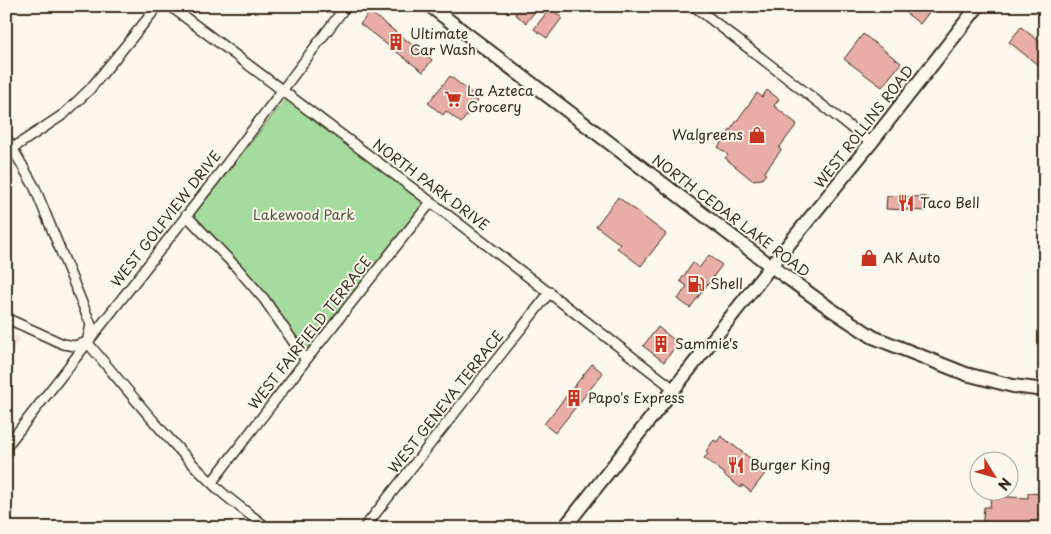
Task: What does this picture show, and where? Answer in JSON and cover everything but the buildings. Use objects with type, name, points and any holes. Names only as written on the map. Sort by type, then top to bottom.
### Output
[{"type":"main road","name":"NORTH CEDAR LAKE ROAD","points":[[430,6],[771,266],[873,337],[966,374],[1013,386],[1045,390]]},
{"type":"main road","name":"WEST ROLLINS ROAD","points":[[564,528],[771,266],[871,143],[972,8]]},
{"type":"street","points":[[13,148],[64,114],[90,89],[158,6]]},
{"type":"street","name":"NORTH PARK DRIVE","points":[[170,6],[550,292],[674,389]]},
{"type":"street","name":"WEST GOLFVIEW DRIVE","points":[[6,447],[346,6]]},
{"type":"street","points":[[694,6],[871,143]]},
{"type":"street","points":[[6,137],[35,188],[91,325],[87,342]]},
{"type":"street","name":"WEST FAIRFIELD TERRACE","points":[[212,482],[431,202]]},
{"type":"street","points":[[186,215],[264,299],[306,360]]},
{"type":"street","name":"WEST GENEVA TERRACE","points":[[364,528],[550,292]]},
{"type":"street","points":[[6,318],[63,344],[75,346],[87,342]]},
{"type":"street","points":[[87,342],[190,461],[220,491],[267,528]]},
{"type":"shaded area","points":[[6,332],[20,338],[6,361]]},
{"type":"green space","name":"Lakewood Park","points":[[289,95],[428,199],[309,350],[190,219]]},
{"type":"place","name":"Ultimate Car Wash","points":[[396,42]]},
{"type":"place","name":"La Azteca Grocery","points":[[453,99]]},
{"type":"place","name":"Walgreens","points":[[757,135]]},
{"type":"place","name":"Taco Bell","points":[[906,203]]},
{"type":"place","name":"AK Auto","points":[[869,258]]},
{"type":"place","name":"Shell","points":[[696,284]]},
{"type":"place","name":"Sammie's","points":[[661,344]]},
{"type":"place","name":"Papo's Express","points":[[574,398]]},
{"type":"place","name":"Burger King","points":[[736,465]]}]
